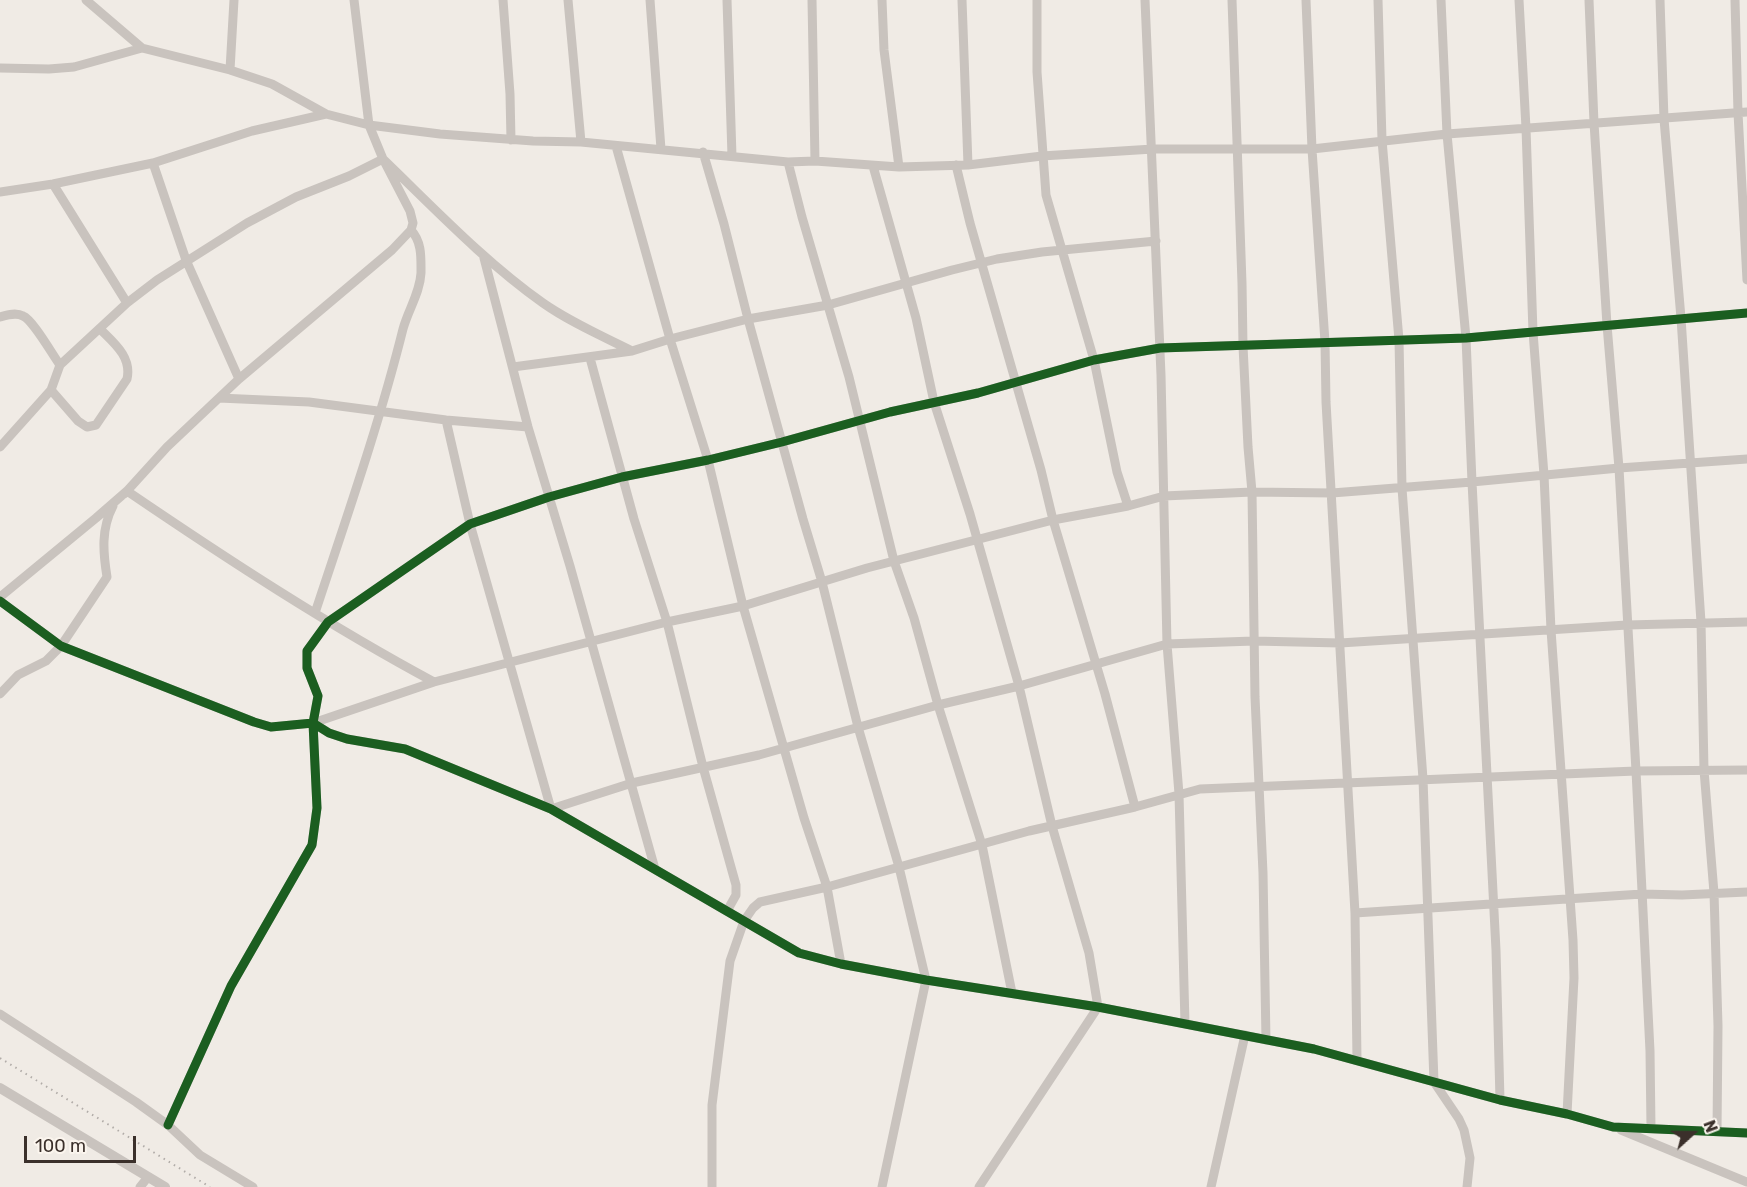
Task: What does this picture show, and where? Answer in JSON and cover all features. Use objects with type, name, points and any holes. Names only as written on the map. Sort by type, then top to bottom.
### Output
[{"type":"street","points":[[86,0],[142,48],[230,70],[272,84],[326,114],[369,125],[440,134],[511,140],[581,142],[788,162],[815,161],[899,167],[968,165],[1042,156],[1153,149],[1237,151],[1312,149],[1447,134],[1742,113]]},
{"type":"street","points":[[230,70],[234,0]]},
{"type":"street","points":[[0,694],[18,675],[46,661],[61,646],[107,577],[103,552],[106,519],[127,491],[167,447],[239,379],[392,250],[411,230],[413,223],[410,211],[383,159],[369,125],[354,0]]},
{"type":"street","points":[[502,0],[510,94],[511,140]]},
{"type":"street","points":[[568,0],[581,142]]},
{"type":"street","points":[[650,0],[661,149]]},
{"type":"street","points":[[727,0],[732,156]]},
{"type":"street","points":[[812,0],[815,161]]},
{"type":"street","points":[[882,0],[884,50],[899,167]]},
{"type":"street","points":[[962,0],[968,165]]},
{"type":"street","points":[[1037,0],[1035,33],[1046,195],[1060,250],[1094,360],[1118,472],[1128,506]]},
{"type":"street","points":[[1145,0],[1160,348],[1167,644],[1179,794],[1185,1024]]},
{"type":"street","points":[[1232,0],[1243,346],[1252,492],[1254,641],[1266,1040]]},
{"type":"street","points":[[1306,0],[1346,783],[1355,913],[1357,1060]]},
{"type":"street","points":[[1377,0],[1382,140],[1399,340],[1402,488],[1423,779],[1434,1082],[1464,1130],[1470,1158],[1467,1187]]},
{"type":"street","points":[[1441,0],[1447,134],[1466,338],[1494,903],[1500,1100]]},
{"type":"street","points":[[1519,0],[1533,332],[1544,475],[1551,630],[1574,978],[1568,1114]]},
{"type":"street","points":[[1589,0],[1594,123],[1607,325],[1620,468],[1650,1051],[1651,1128]]},
{"type":"street","points":[[1660,0],[1664,119],[1682,318],[1701,622],[1704,770],[1714,893],[1718,1026],[1717,1131]]},
{"type":"street","points":[[1735,0],[1742,113],[1747,280]]},
{"type":"street","points":[[0,68],[74,67],[142,48]]},
{"type":"street","points":[[0,192],[52,184],[153,163],[252,131],[326,114]]},
{"type":"street","points":[[616,146],[670,339],[708,460],[743,606],[827,887],[841,964]]},
{"type":"street","points":[[703,152],[822,582],[858,727],[899,867],[926,980],[882,1187]]},
{"type":"street","points":[[383,159],[484,258],[564,317],[632,351]]},
{"type":"street","points":[[0,447],[51,390],[60,365],[127,303],[186,260],[248,223],[296,197],[349,176],[383,159]]},
{"type":"street","points":[[788,162],[859,420],[894,561],[914,618],[938,705],[982,845],[1012,993]]},
{"type":"street","points":[[153,163],[186,260],[239,379]]},
{"type":"street","points":[[956,165],[1053,520],[1108,703],[1135,807]]},
{"type":"street","points":[[873,166],[921,337],[934,402],[970,514],[1019,686],[1052,826],[1085,936],[1098,1007],[979,1187]]},
{"type":"street","points":[[52,184],[127,303]]},
{"type":"street","points":[[315,613],[381,411],[421,274],[420,244],[411,230]]},
{"type":"street","points":[[513,367],[632,351],[748,319],[828,305],[982,262],[1060,250],[1156,241]]},
{"type":"street","points":[[484,258],[528,427],[656,869]]},
{"type":"street","points":[[168,1125],[231,986],[312,845],[317,808],[313,723],[318,696],[307,668],[307,651],[328,622],[470,524],[549,497],[622,477],[782,442],[1094,360],[1160,348],[1466,338],[1747,312]]},
{"type":"street","points":[[0,317],[12,314],[22,315],[30,321],[60,365]]},
{"type":"street","points":[[51,390],[84,425],[92,427],[96,425],[127,379],[129,372],[125,356],[100,329]]},
{"type":"street","points":[[590,358],[622,477],[667,622],[703,767],[736,885],[736,896],[727,911]]},
{"type":"street","points":[[219,398],[309,402],[446,420],[528,427]]},
{"type":"street","points":[[446,420],[470,524],[551,809]]},
{"type":"street","points":[[127,491],[0,599],[61,646],[271,727],[313,723],[434,682],[667,622],[743,606],[894,561],[1053,520],[1128,506],[1164,496],[1252,492],[1332,493],[1747,459]]},
{"type":"street","points":[[127,491],[219,554],[328,622],[434,682]]},
{"type":"street","points":[[551,809],[632,783],[784,748],[1167,644],[1254,641],[1340,643],[1627,625],[1747,622]]},
{"type":"street","points":[[313,723],[329,733],[347,739],[405,749],[551,809],[799,953],[841,964],[926,980],[1098,1007],[1314,1049],[1500,1100],[1568,1114],[1613,1127],[1747,1182]]},
{"type":"street","points":[[712,1187],[712,1105],[730,961],[744,921],[760,902],[827,887],[1052,826],[1200,789],[1636,771],[1747,770]]},
{"type":"street","points":[[1355,913],[1642,894],[1747,892]]},
{"type":"street","points":[[0,1014],[126,1095],[168,1125],[200,1155],[253,1187]]},
{"type":"street","points":[[1211,1187],[1245,1035]]},
{"type":"street","points":[[0,1088],[165,1187]]},
{"type":"street","points":[[1613,1127],[1747,1133]]},
{"type":"street","points":[[140,1187],[148,1177]]},
{"type":"railway","points":[[0,1058],[210,1187]]},
{"type":"cycle path","points":[[168,1125],[231,986],[312,845],[317,808],[313,723],[318,696],[307,668],[307,651],[328,622],[470,524],[549,497],[622,477],[782,442],[890,412],[978,393],[1094,360],[1160,348],[1466,338],[1747,313]]},
{"type":"cycle path","points":[[0,601],[61,646],[254,722],[271,727],[313,723],[329,733],[347,739],[405,749],[551,809],[799,953],[841,964],[926,980],[1098,1007],[1314,1049],[1500,1100],[1567,1114],[1613,1127],[1747,1133]]}]
